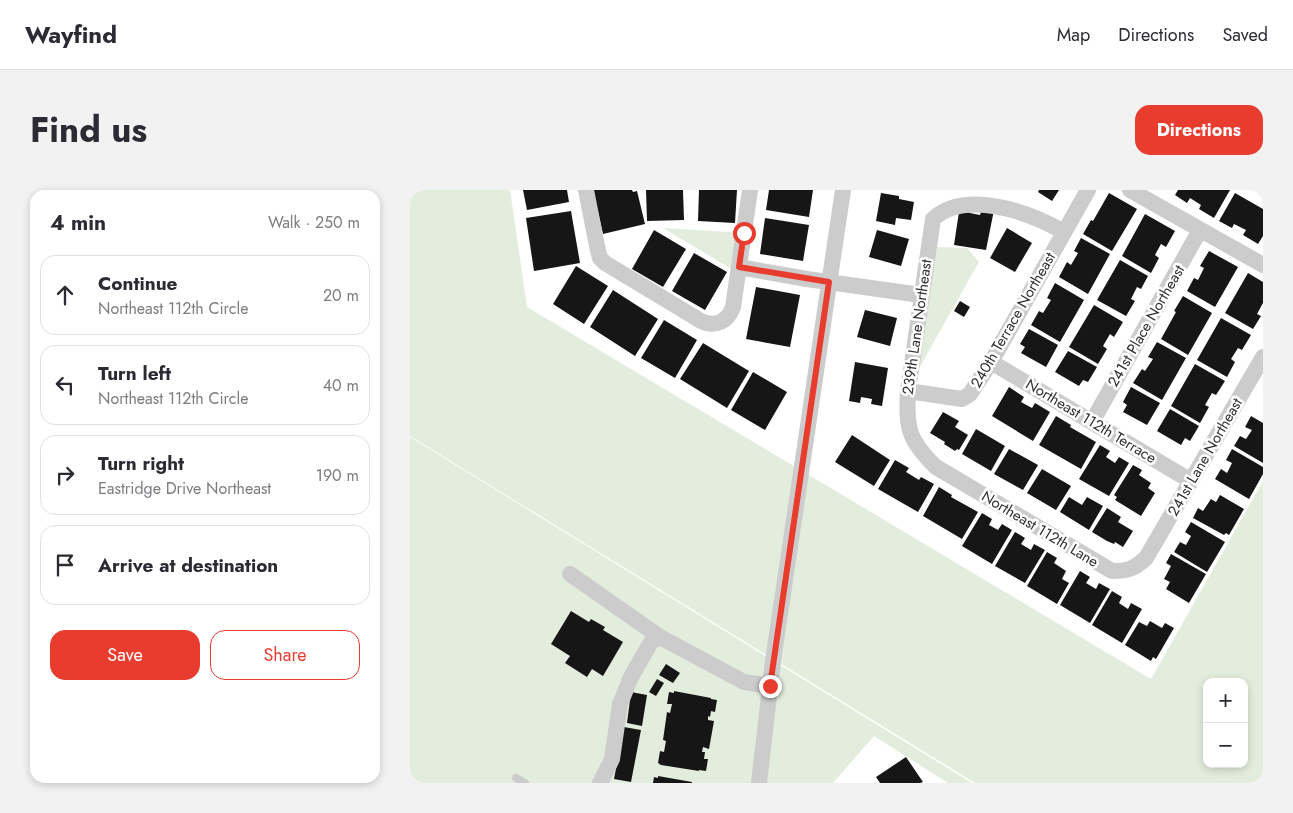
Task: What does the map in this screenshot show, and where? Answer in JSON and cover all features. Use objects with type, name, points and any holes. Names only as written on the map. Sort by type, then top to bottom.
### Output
[{"type":"street","points":[[586,190],[600,258],[605,264],[701,321],[714,324],[725,320],[732,306],[750,190]]},
{"type":"street","points":[[759,783],[770,686],[843,190]]},
{"type":"street","name":"240th Terrace Northeast","points":[[908,391],[962,399],[970,394],[991,362],[1088,190]]},
{"type":"street","points":[[1130,190],[1263,265]]},
{"type":"street","name":"239th Lane Northeast","points":[[936,467],[917,447],[906,418],[921,295],[933,219],[939,208],[948,200],[955,196],[974,193],[1009,200],[1064,232]]},
{"type":"street","name":"241st Place Northeast","points":[[1092,422],[1200,230]]},
{"type":"street","points":[[739,267],[921,295]]},
{"type":"street","name":"241st Lane Northeast","points":[[1146,558],[1263,356]]},
{"type":"street","name":"Northeast 112th Terrace","points":[[991,362],[1191,482]]},
{"type":"street","name":"Northeast 112th Lane","points":[[936,467],[1112,571],[1125,571],[1136,567],[1146,558]]},
{"type":"street","points":[[570,574],[660,637],[744,682],[770,686]]},
{"type":"street","points":[[600,783],[612,759],[620,704],[631,677],[651,642],[660,637]]},
{"type":"lane","points":[[516,778],[525,783]]},
{"type":"green space","points":[[410,190],[510,190],[527,307],[1151,679],[1263,481],[1263,783],[975,783],[410,436]]},
{"type":"green space","points":[[663,228],[744,233],[738,273]]},
{"type":"green space","points":[[937,247],[967,248],[979,262],[918,370]]},
{"type":"green space","points":[[410,437],[972,783],[948,783],[874,736],[833,783],[410,783]]},
{"type":"building","points":[[523,190],[567,190],[569,202],[527,210]]},
{"type":"building","points":[[593,190],[637,191],[645,224],[603,234]]},
{"type":"building","points":[[646,190],[683,190],[684,220],[647,221]]},
{"type":"building","points":[[699,190],[737,190],[735,223],[698,221]]},
{"type":"building","points":[[769,190],[813,190],[809,217],[766,210]]},
{"type":"building","points":[[1039,190],[1059,190],[1052,201],[1038,192]]},
{"type":"building","points":[[1178,190],[1230,190],[1214,218],[1199,209],[1201,205],[1190,198],[1187,203],[1175,195]]},
{"type":"building","points":[[881,193],[899,196],[899,199],[914,202],[911,220],[896,218],[895,225],[876,221]]},
{"type":"building","points":[[1109,193],[1137,209],[1112,251],[1083,234]]},
{"type":"building","points":[[1235,193],[1263,209],[1263,236],[1258,244],[1243,235],[1246,230],[1234,224],[1232,228],[1219,221]]},
{"type":"building","points":[[960,205],[970,213],[980,215],[982,208],[994,210],[986,250],[954,245]]},
{"type":"building","points":[[571,211],[580,263],[534,271],[526,218]]},
{"type":"building","points":[[1145,214],[1175,231],[1166,247],[1161,244],[1155,255],[1159,258],[1151,273],[1122,256]]},
{"type":"building","points":[[765,218],[809,225],[803,261],[760,254]]},
{"type":"building","points":[[1007,228],[1032,243],[1015,272],[990,258]]},
{"type":"building","points":[[654,230],[686,249],[663,287],[632,269]]},
{"type":"building","points":[[877,230],[909,239],[901,266],[869,257]]},
{"type":"building","points":[[1081,238],[1110,254],[1088,294],[1059,277],[1067,262],[1071,265],[1078,253],[1074,251]]},
{"type":"building","points":[[1209,251],[1238,267],[1215,307],[1187,291],[1194,278],[1198,280],[1204,268],[1200,266]]},
{"type":"building","points":[[694,253],[727,272],[705,310],[672,291]]},
{"type":"building","points":[[1120,260],[1148,276],[1141,289],[1137,287],[1131,299],[1135,301],[1126,316],[1097,300]]},
{"type":"building","points":[[576,266],[608,286],[584,324],[553,304]]},
{"type":"building","points":[[1248,273],[1263,282],[1263,303],[1257,314],[1261,316],[1253,329],[1225,313]]},
{"type":"building","points":[[1055,283],[1084,300],[1060,342],[1031,325],[1039,311],[1043,313],[1051,300],[1047,298]]},
{"type":"building","points":[[756,287],[800,295],[790,347],[746,339]]},
{"type":"building","points":[[613,290],[658,319],[635,356],[590,327]]},
{"type":"building","points":[[1183,296],[1212,313],[1188,355],[1161,339]]},
{"type":"building","points":[[960,301],[970,307],[964,317],[954,311]]},
{"type":"building","points":[[1094,305],[1123,322],[1114,337],[1110,334],[1103,346],[1107,349],[1098,364],[1069,347]]},
{"type":"building","points":[[865,310],[897,318],[890,346],[857,337]]},
{"type":"building","points":[[1221,318],[1251,335],[1242,350],[1238,348],[1231,359],[1235,362],[1227,377],[1197,360]]},
{"type":"building","points":[[664,320],[697,340],[675,378],[641,358]]},
{"type":"building","points":[[1029,329],[1058,345],[1046,367],[1021,353],[1025,347],[1020,344]]},
{"type":"building","points":[[1157,342],[1186,358],[1162,400],[1133,383],[1142,369],[1145,371],[1153,359],[1148,357]]},
{"type":"building","points":[[703,343],[749,371],[727,408],[680,379]]},
{"type":"building","points":[[1068,351],[1097,367],[1088,382],[1083,380],[1079,386],[1055,372]]},
{"type":"building","points":[[855,362],[888,368],[882,406],[871,404],[872,399],[861,397],[860,403],[849,401]]},
{"type":"building","points":[[1195,364],[1225,381],[1216,395],[1212,393],[1205,405],[1209,407],[1200,423],[1171,406]]},
{"type":"building","points":[[753,372],[787,392],[765,430],[731,410]]},
{"type":"building","points":[[1009,387],[1024,397],[1021,402],[1032,408],[1035,403],[1050,412],[1033,441],[992,416]]},
{"type":"building","points":[[1131,387],[1160,403],[1147,425],[1123,412],[1127,405],[1123,402]]},
{"type":"building","points":[[1170,409],[1199,426],[1190,441],[1185,438],[1181,445],[1157,431]]},
{"type":"building","points":[[943,412],[959,421],[955,427],[968,435],[959,450],[955,451],[930,433]]},
{"type":"building","points":[[1056,416],[1071,425],[1070,427],[1096,442],[1081,469],[1039,445]]},
{"type":"building","points":[[1251,416],[1263,423],[1263,463],[1234,446],[1240,436],[1246,439],[1252,430],[1245,427]]},
{"type":"building","points":[[976,429],[1005,446],[991,471],[962,454]]},
{"type":"building","points":[[852,435],[890,460],[874,486],[835,462]]},
{"type":"building","points":[[1100,445],[1110,451],[1106,457],[1115,463],[1119,457],[1129,463],[1109,496],[1079,479]]},
{"type":"building","points":[[1009,449],[1038,465],[1023,490],[994,474]]},
{"type":"building","points":[[1232,449],[1263,467],[1263,474],[1249,499],[1215,479],[1221,469],[1227,473],[1232,463],[1226,460]]},
{"type":"building","points":[[895,460],[909,468],[906,472],[919,480],[921,477],[934,484],[918,512],[878,489]]},
{"type":"building","points":[[1133,465],[1142,470],[1139,475],[1151,483],[1148,488],[1155,493],[1141,516],[1115,500],[1117,497],[1114,495]]},
{"type":"building","points":[[1042,469],[1071,486],[1056,510],[1027,493]]},
{"type":"building","points":[[939,487],[952,495],[951,497],[978,512],[962,539],[923,516]]},
{"type":"building","points":[[1220,495],[1244,509],[1229,535],[1226,533],[1224,535],[1193,518],[1198,508],[1203,511],[1211,499],[1216,502]]},
{"type":"building","points":[[1069,497],[1082,505],[1087,497],[1103,506],[1089,530],[1060,512]]},
{"type":"building","points":[[1107,508],[1121,517],[1118,522],[1133,531],[1123,547],[1115,542],[1114,544],[1107,541],[1092,532]]},
{"type":"building","points":[[982,513],[992,519],[989,525],[998,530],[1002,524],[1012,530],[992,564],[962,546]]},
{"type":"building","points":[[1191,522],[1225,542],[1207,572],[1174,552],[1180,542],[1186,545],[1191,536],[1185,532]]},
{"type":"building","points":[[1015,532],[1025,538],[1021,544],[1031,550],[1034,544],[1045,550],[1025,583],[995,566]]},
{"type":"building","points":[[1047,552],[1057,558],[1054,563],[1066,571],[1062,579],[1069,583],[1057,604],[1027,586]]},
{"type":"building","points":[[1171,554],[1206,574],[1189,603],[1166,589],[1170,582],[1164,579],[1171,566],[1166,563]]},
{"type":"building","points":[[1080,571],[1090,577],[1086,583],[1096,589],[1099,583],[1110,589],[1090,623],[1060,605]]},
{"type":"building","points":[[1112,591],[1122,597],[1119,603],[1128,609],[1131,603],[1142,609],[1122,643],[1092,625]]},
{"type":"building","points":[[571,611],[589,622],[591,619],[605,627],[603,630],[623,642],[603,676],[592,669],[587,677],[565,663],[570,656],[551,644]]},
{"type":"building","points":[[1150,621],[1162,628],[1165,623],[1174,628],[1156,659],[1153,657],[1151,661],[1125,645],[1139,622],[1147,626]]},
{"type":"building","points":[[666,664],[680,673],[673,683],[659,675]]},
{"type":"building","points":[[657,679],[664,683],[656,696],[649,692]]},
{"type":"building","points":[[674,691],[717,700],[715,712],[711,711],[710,717],[708,716],[708,720],[714,721],[709,749],[703,747],[702,752],[705,752],[704,759],[708,759],[706,771],[658,763],[660,751],[664,752],[666,741],[663,740],[667,712],[670,713],[672,704],[667,704],[669,692],[674,693]]},
{"type":"building","points":[[631,692],[647,695],[642,726],[627,723]]},
{"type":"building","points":[[624,727],[641,730],[631,782],[614,779]]},
{"type":"building","points":[[906,757],[923,782],[880,783],[876,777]]},
{"type":"building","points":[[658,776],[692,783],[653,783],[654,777],[658,778]]},
{"type":"route","points":[[744,233],[739,267],[829,282],[770,686]]}]
